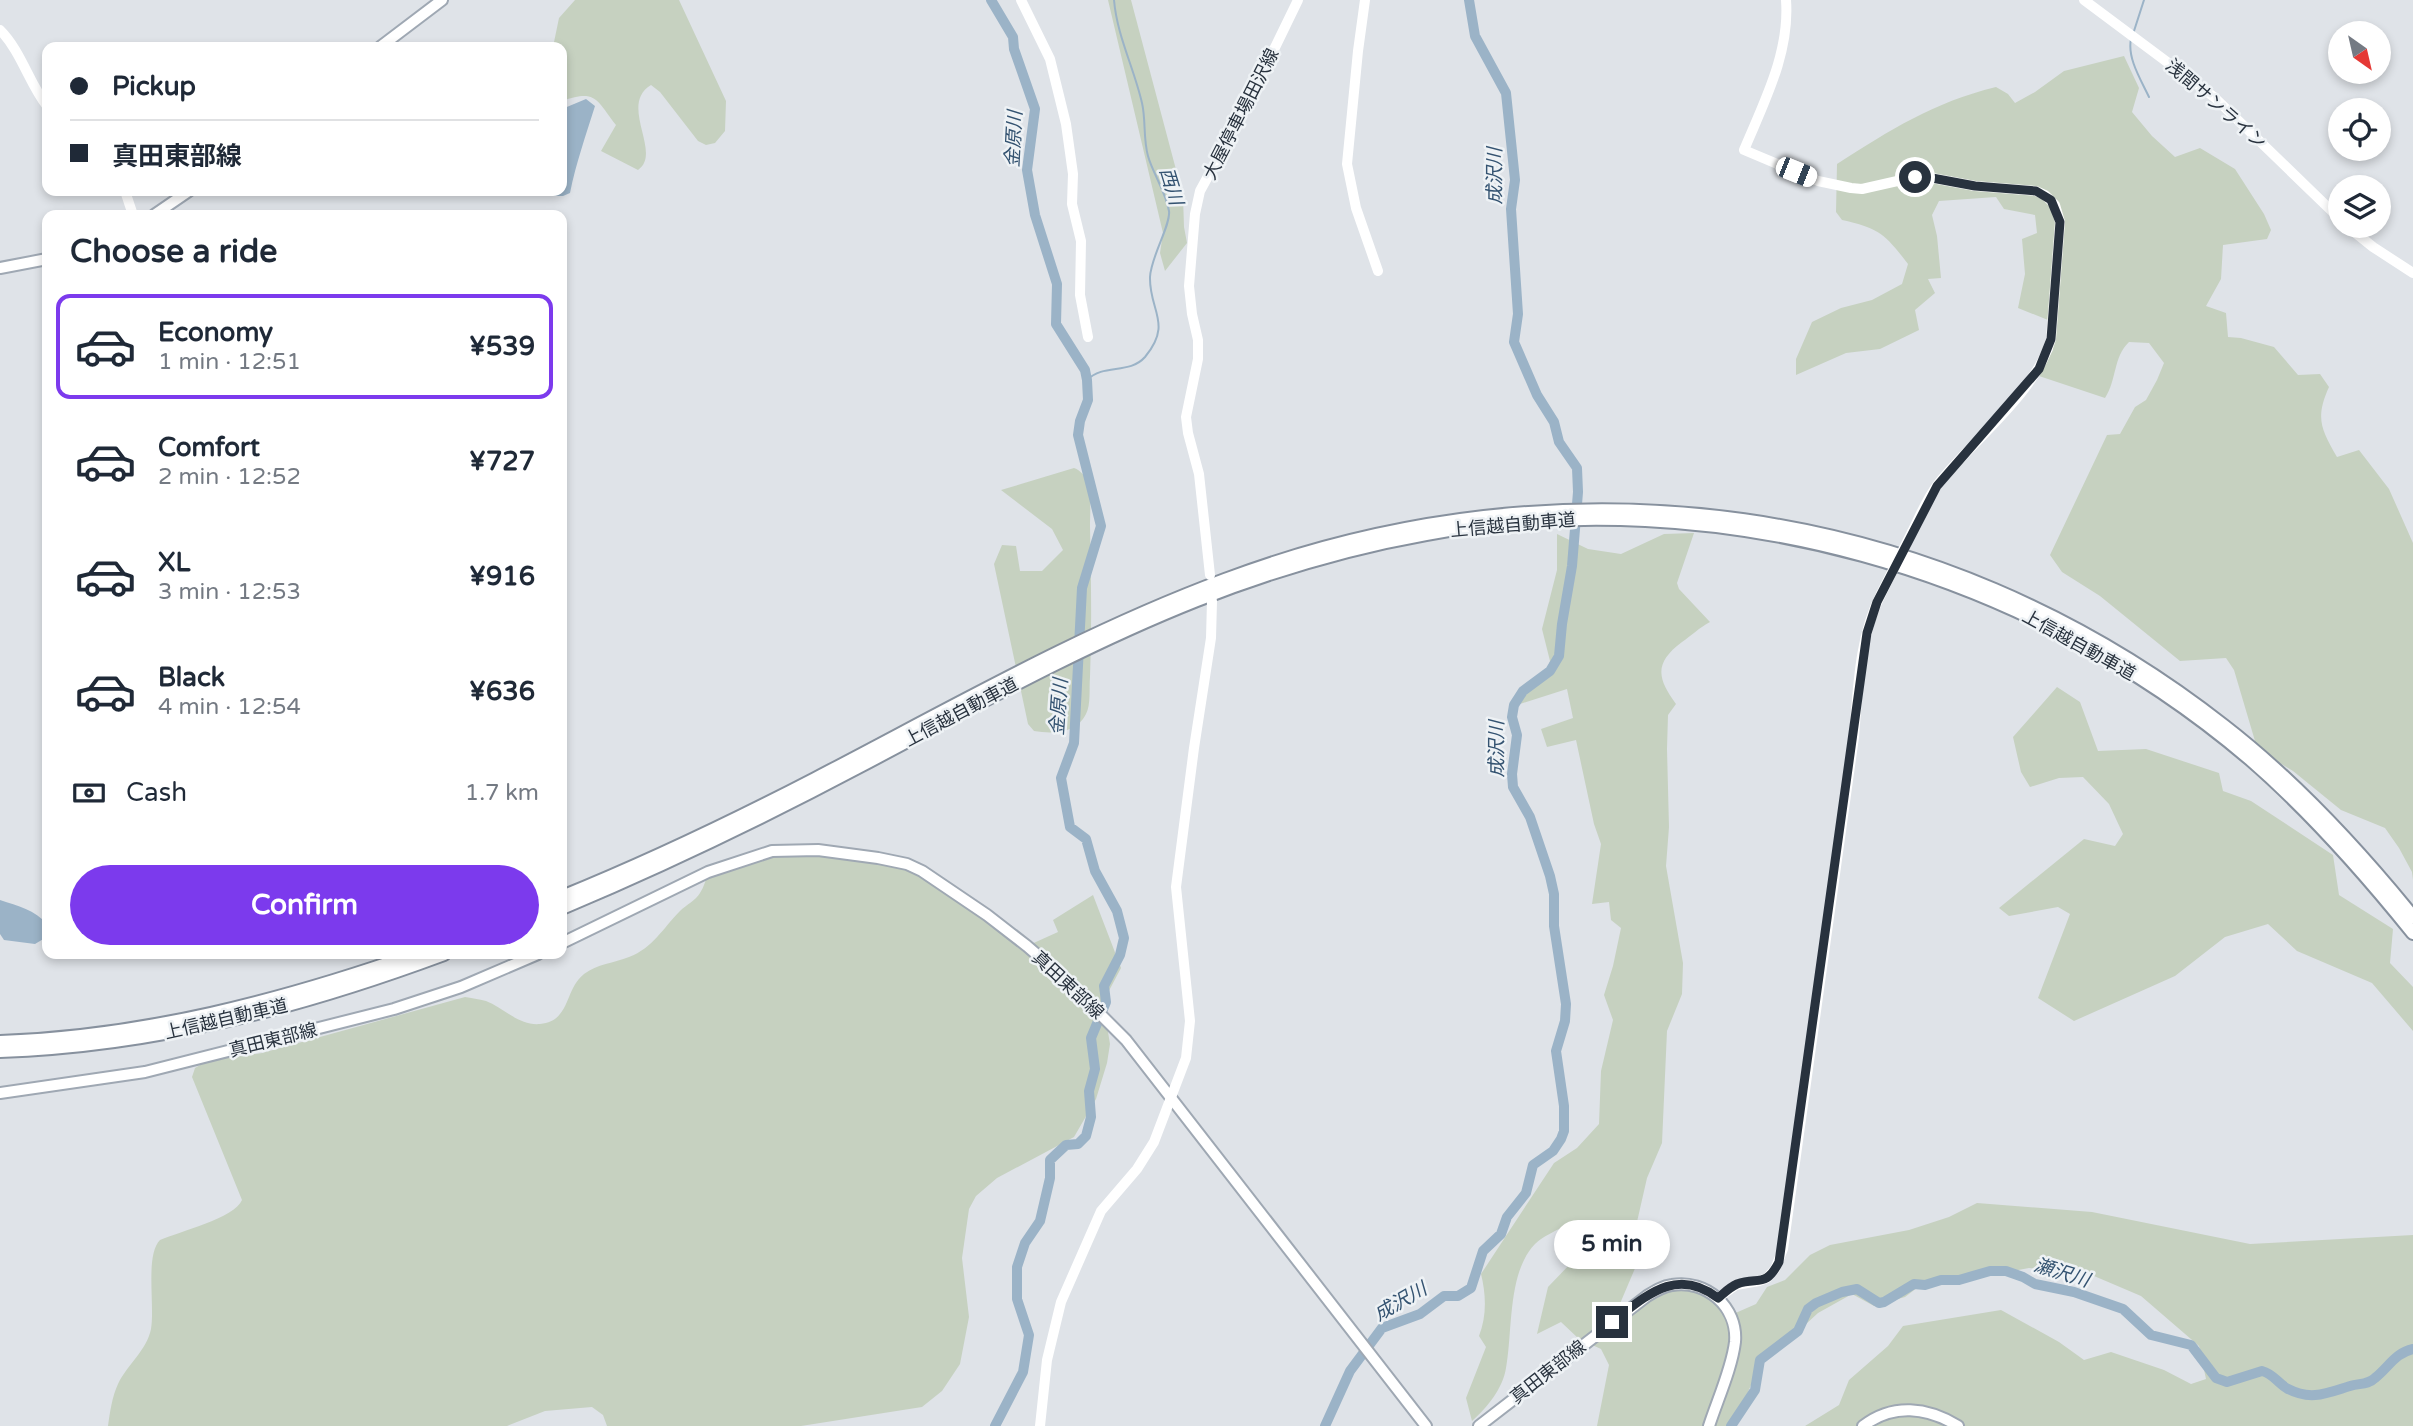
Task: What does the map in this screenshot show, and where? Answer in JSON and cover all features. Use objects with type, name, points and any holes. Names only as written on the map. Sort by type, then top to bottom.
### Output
[{"type":"highway","name":"上信越自動車道","points":[[567,895],[750,812],[1061,655],[1264,575],[1343,552],[1429,533],[1543,516],[1660,511],[1739,519],[1824,534],[1898,554],[1976,583],[2049,615],[2136,664],[2285,778],[2413,933]]},
{"type":"highway","name":"上信越自動車道","points":[[567,906],[746,824],[1061,655]]},
{"type":"highway","name":"上信越自動車道","points":[[2332,832],[2413,917]]},
{"type":"highway","name":"上信越自動車道","points":[[0,1042],[101,1034],[217,1014],[338,981],[402,959]]},
{"type":"highway","name":"上信越自動車道","points":[[0,1051],[103,1043],[219,1024],[341,990],[430,959]]},
{"type":"main road","points":[[387,42],[442,0]]},
{"type":"main road","points":[[161,210],[182,196]]},
{"type":"main road","points":[[0,268],[42,260]]},
{"type":"main road","name":"真田東部線","points":[[567,941],[708,872],[772,851],[818,850],[907,864],[936,878],[988,915],[1064,978],[1126,1040],[1426,1426]]},
{"type":"main road","name":"真田東部線","points":[[0,1093],[145,1072],[381,1012],[461,987],[526,959]]},
{"type":"main road","name":"真田東部線","points":[[1479,1426],[1657,1290],[1669,1285],[1693,1285],[1707,1289],[1718,1298]]},
{"type":"main road","points":[[1709,1426],[1735,1342],[1731,1315],[1718,1298]]},
{"type":"main road","points":[[1863,1426],[1886,1413],[1905,1409],[1931,1413],[1958,1426]]},
{"type":"street","points":[[1021,0],[1050,59],[1066,124],[1073,174],[1072,204],[1081,241],[1080,295],[1088,337]]},
{"type":"street","name":"大屋停車場田沢線","points":[[1210,575],[1199,474],[1186,417],[1198,359],[1198,340],[1189,286],[1195,214],[1200,191],[1248,103],[1298,0]]},
{"type":"street","points":[[1365,0],[1347,164],[1356,208],[1378,271]]},
{"type":"street","points":[[1718,1298],[1736,1284],[1767,1278],[1779,1262],[1783,1249],[1867,633],[1881,594],[1937,486],[2025,387],[2046,356],[2051,339],[2060,222],[2051,200],[2036,191],[1915,177],[1862,190],[1818,181],[1744,150],[1776,72],[1785,33],[1786,0]]},
{"type":"street","name":"浅間サンライン","points":[[2084,0],[2214,97],[2328,207]]},
{"type":"street","points":[[0,30],[11,44],[42,99]]},
{"type":"street","points":[[2362,238],[2413,273]]},
{"type":"street","points":[[1040,1426],[1047,1356],[1061,1302],[1101,1211],[1137,1169],[1154,1142],[1186,1058],[1189,1038],[1188,1005],[1176,887],[1211,638],[1212,601]]},
{"type":"green space","points":[[575,0],[679,0],[726,101],[725,131],[715,143],[706,145],[698,141],[660,92],[651,85],[642,94],[639,104],[646,152],[644,162],[638,170],[601,151],[616,125],[599,103],[589,96],[567,100],[567,42],[554,42],[559,18]]},
{"type":"green space","points":[[1108,0],[1131,0],[1183,196],[1187,243],[1165,271],[1160,253],[1163,233]]},
{"type":"green space","points":[[2124,56],[2139,88],[2132,112],[2152,136],[2175,157],[2200,148],[2235,169],[2264,214],[2271,230],[2267,239],[2223,245],[2221,279],[2206,306],[2226,313],[2228,337],[2274,347],[2298,375],[2320,374],[2329,387],[2321,415],[2331,447],[2337,457],[2359,450],[2389,489],[2413,543],[2413,880],[2412,872],[2385,828],[2341,810],[2293,771],[2262,752],[2255,741],[2234,670],[2226,658],[2180,661],[2100,596],[2062,572],[2050,555],[2107,435],[2120,434],[2135,407],[2146,400],[2164,363],[2149,343],[2129,342],[2120,355],[2105,398],[2039,376],[2053,350],[2048,320],[2018,308],[2025,274],[2022,239],[2037,233],[2035,215],[2004,209],[1996,197],[1939,201],[1932,215],[1941,278],[1928,279],[1935,293],[1915,310],[1919,330],[1880,349],[1846,353],[1796,375],[1796,359],[1812,322],[1841,308],[1872,300],[1902,284],[1908,264],[1880,234],[1865,226],[1842,220],[1836,212],[1837,164],[1895,128],[1932,109],[1973,93],[1996,87],[2008,94],[2015,103],[2064,71]]},
{"type":"green space","points":[[1074,468],[1085,478],[1090,502],[1089,706],[1082,721],[1070,729],[1056,732],[1034,731],[1028,724],[994,564],[1002,545],[1016,546],[1020,571],[1042,571],[1063,550],[1052,529],[1001,490]]},
{"type":"green space","points":[[1694,533],[1677,583],[1679,589],[1710,622],[1673,650],[1661,671],[1665,686],[1676,704],[1668,715],[1669,827],[1666,866],[1683,963],[1682,994],[1667,1031],[1662,1143],[1647,1178],[1634,1235],[1636,1266],[1619,1306],[1601,1329],[1647,1296],[1693,1285],[1731,1315],[1756,1304],[1767,1287],[1785,1280],[1810,1255],[1830,1245],[1909,1230],[1949,1217],[1977,1203],[2092,1212],[2250,1244],[2413,1235],[2413,1426],[1805,1426],[1839,1405],[1849,1380],[1888,1346],[1903,1326],[2001,1310],[2059,1342],[2084,1360],[2111,1352],[2164,1370],[2191,1384],[2206,1379],[2199,1346],[2141,1296],[2087,1273],[2029,1268],[1926,1281],[1905,1297],[1874,1306],[1852,1294],[1818,1313],[1781,1347],[1762,1360],[1733,1426],[1597,1426],[1609,1365],[1601,1349],[1579,1339],[1561,1322],[1537,1334],[1548,1287],[1572,1262],[1575,1250],[1562,1227],[1538,1241],[1526,1256],[1515,1286],[1502,1383],[1472,1421],[1466,1398],[1486,1347],[1479,1336],[1485,1305],[1481,1274],[1554,1163],[1577,1148],[1599,1124],[1601,1071],[1613,1020],[1604,995],[1621,928],[1611,920],[1609,902],[1592,904],[1601,844],[1594,824],[1576,740],[1547,747],[1541,729],[1573,718],[1567,689],[1517,705],[1547,671],[1550,661],[1542,629],[1557,570],[1557,534],[1588,549],[1621,554],[1664,534]]},
{"type":"green space","points":[[2057,687],[2080,702],[2098,751],[2146,749],[2219,773],[2223,791],[2251,801],[2333,855],[2339,895],[2393,929],[2390,963],[2413,987],[2413,1031],[2372,983],[2297,951],[2268,924],[2225,937],[2175,976],[2074,1021],[2038,998],[2070,914],[2058,907],[2009,916],[1999,908],[2084,839],[2115,846],[2123,834],[2109,804],[2083,777],[2059,778],[2030,787],[2021,772],[2013,737]]},
{"type":"green space","points":[[789,850],[907,864],[1027,946],[1058,932],[1053,920],[1093,895],[1121,968],[1103,1002],[1110,1044],[1107,1063],[1096,1099],[1074,1137],[997,1178],[976,1196],[969,1209],[962,1258],[969,1317],[960,1364],[942,1391],[922,1407],[801,1426],[607,1426],[603,1415],[592,1407],[545,1411],[507,1426],[108,1426],[118,1384],[149,1337],[155,1247],[160,1240],[229,1213],[242,1200],[192,1077],[195,1068],[207,1061],[262,1053],[465,997],[486,1001],[525,1022],[550,1022],[562,1011],[573,988],[584,974],[637,953],[651,943],[680,911],[698,896],[708,872]]},
{"type":"water","points":[[586,99],[595,106],[570,193],[567,194],[567,107]]},
{"type":"water","points":[[0,900],[26,909],[42,919],[42,940],[35,944],[4,940],[0,934]]},
{"type":"waterway","name":"金原川","points":[[991,0],[1013,37],[1014,49],[1035,109],[1027,170],[1035,215],[1057,284],[1056,324],[1085,370],[1087,380],[1088,400],[1078,435],[1101,526],[1082,588],[1074,743],[1061,778],[1070,827],[1086,839],[1095,871],[1117,911],[1124,938],[1120,955],[1104,986],[1106,1002],[1091,1038],[1095,1069],[1089,1091],[1091,1117],[1086,1136],[1078,1144],[1066,1145],[1050,1160],[1050,1178],[1040,1221],[1025,1243],[1017,1267],[1017,1299],[1029,1335],[1023,1372],[995,1426]]},
{"type":"waterway","name":"西川","points":[[1087,380],[1101,372],[1132,366],[1145,357],[1153,345],[1159,326],[1150,277],[1169,217],[1165,197],[1148,156],[1142,103],[1114,0]]},
{"type":"waterway","name":"成沢川","points":[[1325,1426],[1350,1371],[1382,1328],[1420,1314],[1444,1296],[1458,1296],[1471,1288],[1483,1251],[1501,1234],[1507,1217],[1526,1193],[1533,1165],[1553,1151],[1564,1131],[1564,1106],[1556,1051],[1565,1021],[1566,1004],[1554,926],[1554,894],[1530,817],[1513,787],[1517,735],[1512,717],[1514,705],[1523,691],[1550,671],[1559,656],[1572,566],[1578,492],[1577,468],[1559,442],[1554,422],[1537,395],[1514,342],[1518,314],[1511,209],[1515,180],[1506,93],[1475,36],[1469,0]]},
{"type":"waterway","points":[[2134,31],[2144,0]]},
{"type":"waterway","points":[[2131,39],[2133,61],[2149,97]]},
{"type":"waterway","name":"瀬沢川","points":[[1731,1426],[1755,1390],[1760,1360],[1798,1331],[1808,1309],[1816,1303],[1857,1289],[1879,1303],[1914,1284],[1959,1280],[1990,1271],[2006,1271],[2035,1284],[2074,1292],[2123,1309],[2151,1335],[2191,1345],[2216,1378],[2227,1382],[2262,1371],[2296,1393],[2319,1395],[2369,1382],[2397,1357],[2413,1349]]},
{"type":"route","points":[[1612,1322],[1647,1296],[1669,1285],[1693,1285],[1707,1289],[1718,1298],[1736,1284],[1767,1278],[1779,1262],[1783,1249],[1837,844],[1854,737],[1860,668],[1867,633],[1877,602],[1937,486],[2039,369],[2051,339],[2060,222],[2051,200],[2036,191],[2008,190],[1915,177]]}]
